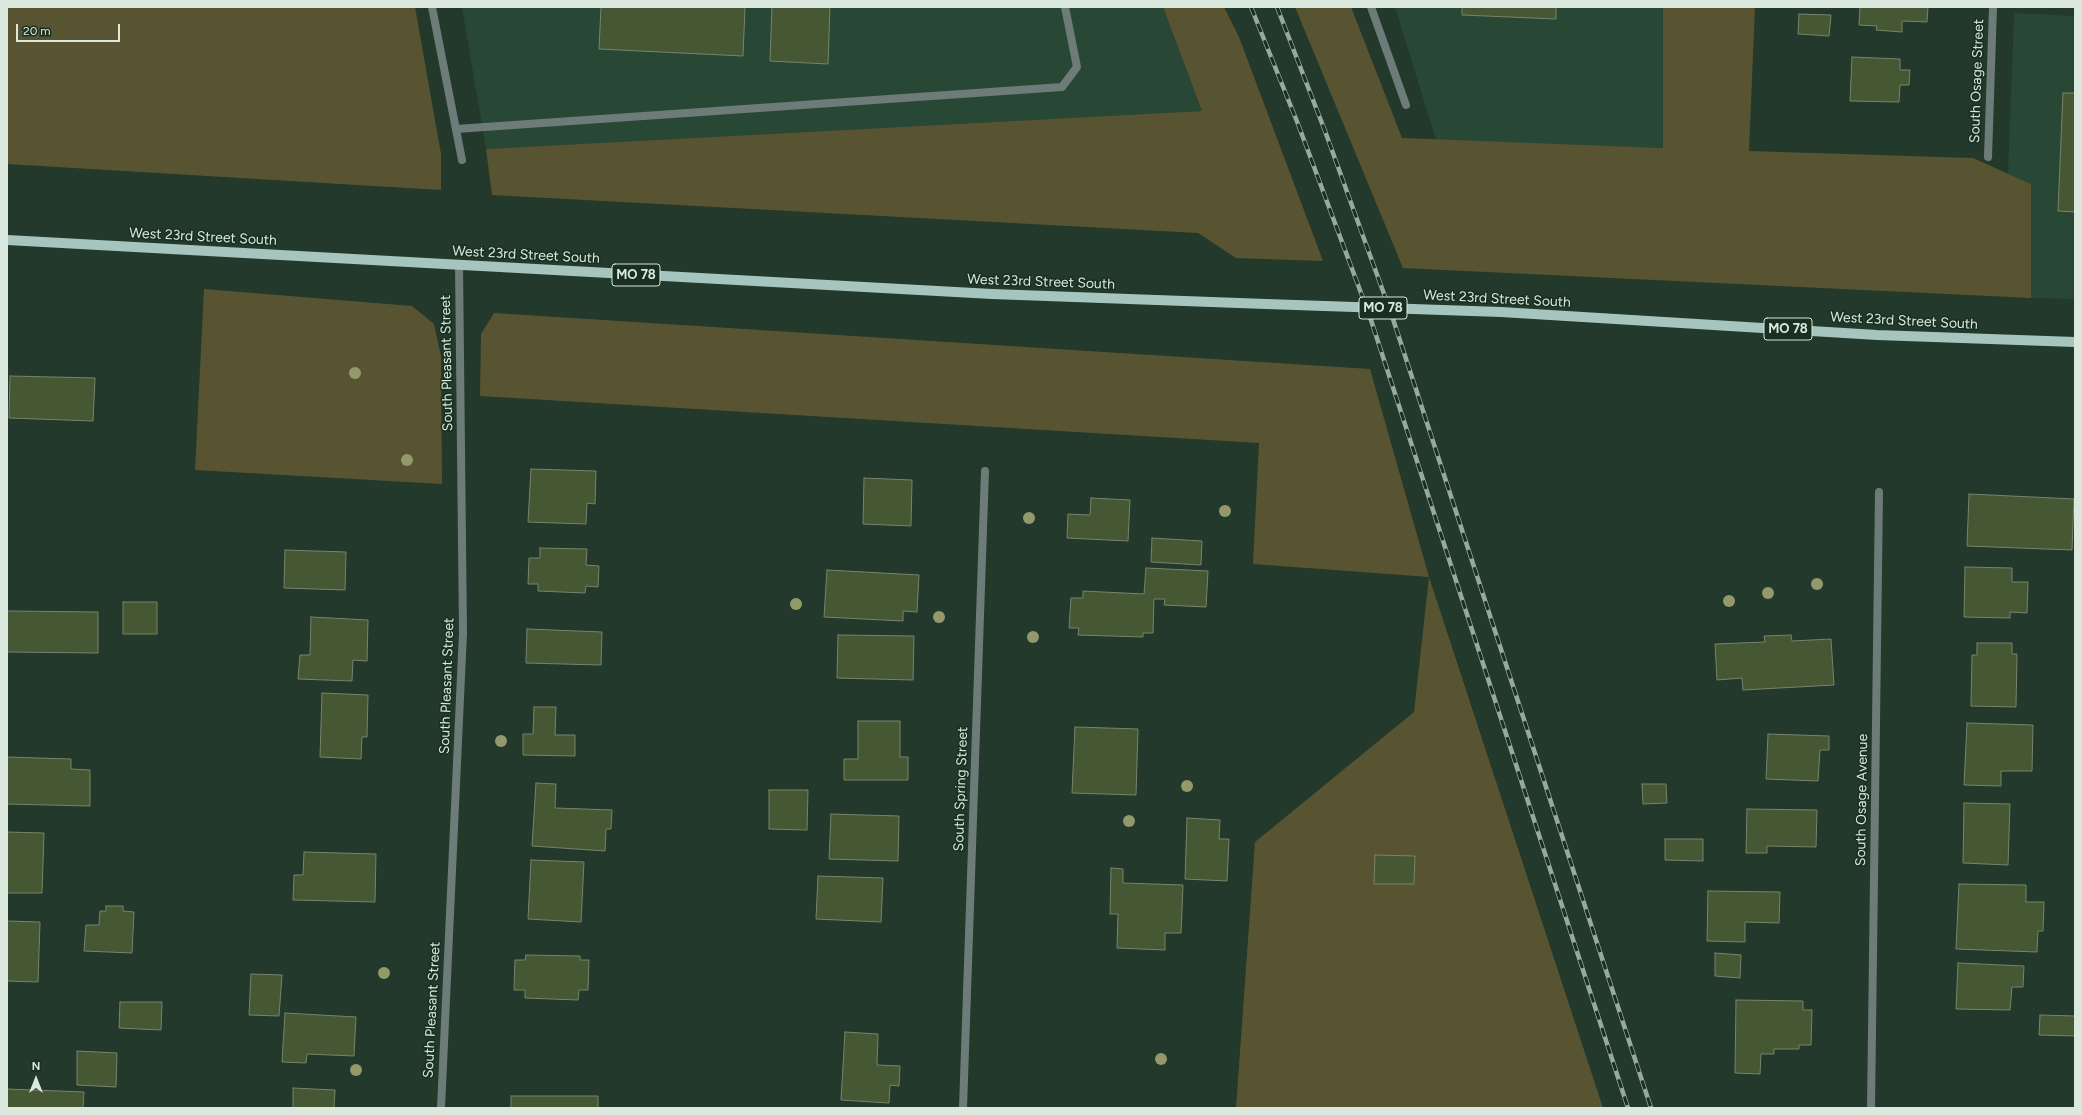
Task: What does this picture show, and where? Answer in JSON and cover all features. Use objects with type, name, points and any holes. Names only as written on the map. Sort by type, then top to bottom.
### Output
[{"type":"main road","name":"West 23rd Street South","points":[[7,240],[992,294],[1501,312],[1877,335],[2075,342]]},
{"type":"street","points":[[432,7],[462,160]]},
{"type":"street","points":[[456,129],[1062,88],[1077,67],[1065,7]]},
{"type":"street","points":[[1371,7],[1406,105]]},
{"type":"street","name":"South Osage Street","points":[[1988,157],[1993,7]]},
{"type":"street","name":"South Pleasant Street","points":[[441,1108],[463,633],[459,265]]},
{"type":"street","name":"South Spring Street","points":[[962,1108],[985,471]]},
{"type":"street","name":"South Osage Avenue","points":[[1871,1108],[1879,492]]},
{"type":"shaded area","points":[[9,7],[415,7],[441,154],[441,190],[7,164],[7,10]]},
{"type":"shaded area","points":[[462,7],[1163,7],[1202,111],[486,149]]},
{"type":"shaded area","points":[[1163,7],[1224,7],[1239,37],[1323,261],[1236,258],[1198,233],[492,195],[486,149],[1202,111]]},
{"type":"shaded area","points":[[1295,7],[1351,7],[1402,138],[1663,148],[1663,7],[1755,7],[1749,151],[1973,158],[2031,184],[2031,298],[1403,268]]},
{"type":"shaded area","points":[[1395,7],[1663,7],[1663,148],[1436,140]]},
{"type":"shaded area","points":[[2014,13],[2075,16],[2075,299],[2031,298],[2031,184],[2008,174]]},
{"type":"shaded area","points":[[204,289],[412,306],[434,324],[441,356],[442,484],[195,470]]},
{"type":"shaded area","points":[[494,313],[1370,369],[1429,577],[1253,564],[1259,443],[480,396],[481,334]]},
{"type":"shaded area","points":[[1429,577],[1603,1108],[1236,1108],[1255,842],[1414,712]]},
{"type":"building","points":[[601,7],[745,7],[743,56],[599,49]]},
{"type":"building","points":[[772,7],[830,7],[828,64],[770,61]]},
{"type":"building","points":[[1462,7],[1556,7],[1556,19],[1462,15]]},
{"type":"building","points":[[1860,7],[1928,7],[1927,22],[1902,21],[1902,32],[1876,30],[1877,26],[1859,25]]},
{"type":"building","points":[[1799,14],[1831,15],[1829,36],[1798,34]]},
{"type":"building","points":[[1852,57],[1900,59],[1900,70],[1910,70],[1909,85],[1900,85],[1899,102],[1850,101]]},
{"type":"building","points":[[2063,93],[2075,93],[2075,212],[2058,211]]},
{"type":"building","points":[[10,376],[95,378],[93,421],[9,418]]},
{"type":"building","points":[[531,469],[596,471],[595,504],[587,503],[586,524],[528,522]]},
{"type":"building","points":[[864,478],[912,480],[911,526],[863,524]]},
{"type":"building","points":[[1969,494],[2074,499],[2072,550],[1967,546]]},
{"type":"building","points":[[1091,498],[1130,500],[1128,541],[1067,538],[1068,514],[1090,515]]},
{"type":"building","points":[[1152,538],[1202,541],[1201,565],[1151,562]]},
{"type":"building","points":[[540,548],[587,549],[586,565],[599,566],[598,587],[586,586],[585,593],[538,591],[538,584],[528,584],[529,558],[540,558]]},
{"type":"building","points":[[285,550],[346,552],[345,590],[284,588]]},
{"type":"building","points":[[1965,567],[2012,568],[2012,582],[2028,582],[2027,613],[2010,612],[2010,618],[1964,617]]},
{"type":"building","points":[[1146,568],[1208,571],[1206,607],[1164,605],[1165,599],[1154,599],[1153,633],[1143,633],[1143,637],[1078,635],[1079,628],[1069,628],[1071,598],[1083,598],[1083,591],[1144,594]]},
{"type":"building","points":[[827,570],[919,575],[917,612],[903,611],[903,621],[824,617]]},
{"type":"building","points":[[123,602],[157,602],[157,634],[123,634]]},
{"type":"building","points":[[7,611],[98,612],[98,653],[7,652]]},
{"type":"building","points":[[311,617],[368,620],[367,661],[353,660],[352,681],[298,679],[300,655],[310,655]]},
{"type":"building","points":[[527,629],[602,632],[601,665],[526,663]]},
{"type":"building","points":[[838,635],[914,636],[913,680],[837,678]]},
{"type":"building","points":[[1791,635],[1792,641],[1831,639],[1834,685],[1743,690],[1742,678],[1717,680],[1715,644],[1765,642],[1764,636]]},
{"type":"building","points":[[1977,643],[2012,643],[2012,654],[2017,654],[2016,707],[1971,706],[1972,655],[1977,655]]},
{"type":"building","points":[[322,693],[368,695],[367,737],[362,737],[361,759],[320,757]]},
{"type":"building","points":[[534,707],[556,707],[555,735],[575,735],[575,756],[523,755],[523,734],[533,734]]},
{"type":"building","points":[[858,721],[900,721],[900,757],[908,757],[908,780],[844,780],[844,759],[858,759]]},
{"type":"building","points":[[1967,723],[2033,725],[2032,771],[2001,771],[2001,786],[1964,785]]},
{"type":"building","points":[[1075,727],[1138,729],[1136,795],[1072,793]]},
{"type":"building","points":[[1768,734],[1829,736],[1829,750],[1820,750],[1818,781],[1766,779]]},
{"type":"building","points":[[7,757],[71,759],[71,769],[90,770],[90,806],[7,804]]},
{"type":"building","points":[[536,783],[556,784],[555,808],[612,810],[611,829],[606,829],[605,851],[532,846]]},
{"type":"building","points":[[1642,784],[1666,784],[1667,803],[1643,804]]},
{"type":"building","points":[[769,790],[808,790],[807,830],[769,829]]},
{"type":"building","points":[[1964,803],[2010,804],[2008,865],[1963,863]]},
{"type":"building","points":[[1747,809],[1817,810],[1816,847],[1767,846],[1767,853],[1746,853]]},
{"type":"building","points":[[831,814],[899,816],[898,861],[829,859]]},
{"type":"building","points":[[1187,818],[1220,820],[1219,839],[1229,839],[1227,881],[1185,879]]},
{"type":"building","points":[[7,832],[44,833],[42,893],[7,893]]},
{"type":"building","points":[[1665,839],[1703,839],[1703,861],[1665,860]]},
{"type":"building","points":[[304,852],[376,854],[375,902],[293,900],[294,875],[303,875]]},
{"type":"building","points":[[1375,855],[1415,856],[1414,884],[1374,884]]},
{"type":"building","points":[[531,860],[584,862],[581,922],[528,919]]},
{"type":"building","points":[[1111,868],[1123,869],[1123,883],[1183,885],[1181,933],[1165,933],[1165,950],[1117,948],[1118,914],[1110,914]]},
{"type":"building","points":[[818,876],[883,878],[881,922],[816,919]]},
{"type":"building","points":[[1959,884],[2026,885],[2026,902],[2044,902],[2043,931],[2038,931],[2037,952],[1956,949]]},
{"type":"building","points":[[1708,891],[1780,892],[1779,923],[1745,922],[1745,942],[1707,941]]},
{"type":"building","points":[[106,906],[123,906],[123,911],[134,912],[132,953],[84,951],[86,925],[99,925],[100,911],[106,911]]},
{"type":"building","points":[[7,921],[40,922],[38,982],[7,981]]},
{"type":"building","points":[[1715,953],[1741,955],[1740,978],[1715,976]]},
{"type":"building","points":[[526,955],[580,956],[580,960],[589,960],[588,990],[579,990],[578,1000],[525,998],[525,990],[514,990],[515,960],[525,960]]},
{"type":"building","points":[[1958,963],[2024,966],[2023,987],[2012,987],[2010,1010],[1956,1009]]},
{"type":"building","points":[[251,974],[282,975],[279,1016],[249,1015]]},
{"type":"building","points":[[1736,1000],[1803,1001],[1803,1010],[1812,1010],[1811,1045],[1799,1045],[1799,1049],[1774,1049],[1774,1054],[1761,1054],[1760,1074],[1735,1073]]},
{"type":"building","points":[[120,1002],[162,1002],[161,1030],[119,1028]]},
{"type":"building","points":[[285,1013],[356,1017],[354,1056],[307,1054],[306,1063],[282,1062]]},
{"type":"building","points":[[2040,1015],[2075,1016],[2075,1036],[2039,1035]]},
{"type":"building","points":[[845,1032],[878,1034],[877,1065],[900,1066],[899,1086],[890,1085],[889,1103],[841,1100]]},
{"type":"building","points":[[77,1051],[117,1053],[116,1087],[77,1085]]},
{"type":"building","points":[[293,1088],[335,1090],[334,1108],[293,1108]]},
{"type":"building","points":[[7,1089],[84,1092],[83,1108],[7,1108]]},
{"type":"building","points":[[511,1096],[598,1096],[598,1108],[511,1108]]},
{"type":"railway","points":[[1251,7],[1298,124],[1370,317],[1628,1108]]},
{"type":"railway","points":[[1277,7],[1325,131],[1392,316],[1651,1108]]}]
